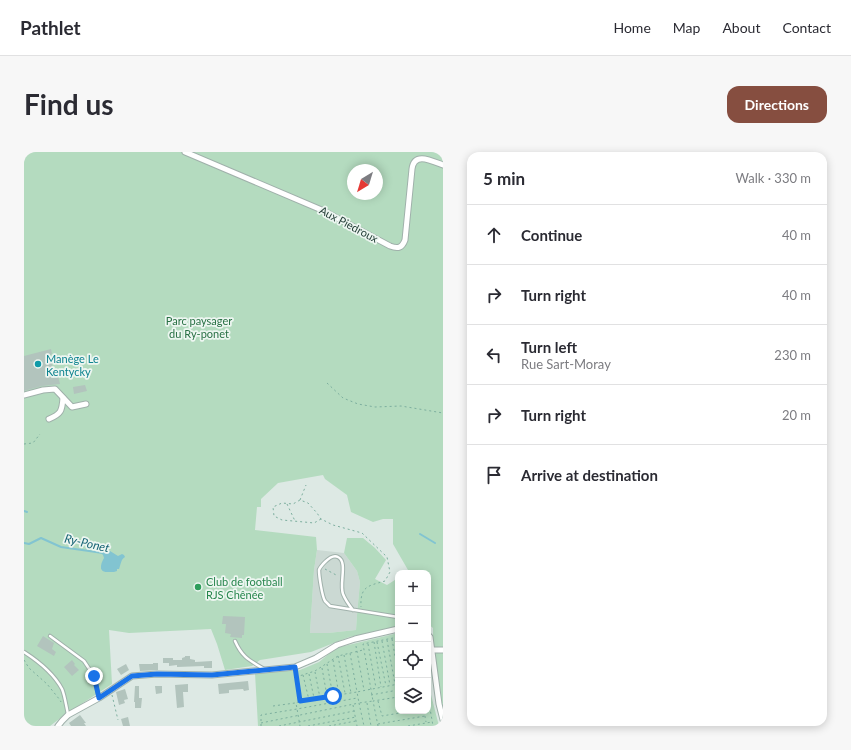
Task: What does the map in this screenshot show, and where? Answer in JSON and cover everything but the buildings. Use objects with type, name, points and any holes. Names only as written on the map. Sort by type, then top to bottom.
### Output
[{"type":"street","name":"Aux Piedroux","points":[[185,152],[324,211],[390,246],[397,248],[402,246],[405,240],[412,164],[414,160],[422,156],[443,164]]},
{"type":"street","points":[[24,395],[43,390],[55,389],[72,407],[86,404]]},
{"type":"street","points":[[49,419],[58,416],[62,408],[63,398]]},
{"type":"street","points":[[58,726],[68,715],[99,698],[132,676],[157,674],[212,675],[295,667],[316,658],[337,644],[395,630]]},
{"type":"street","points":[[431,640],[435,650],[439,704],[443,720]]},
{"type":"street","points":[[435,650],[443,650]]},
{"type":"lane","points":[[353,610],[343,594],[342,578],[344,569],[342,560],[339,557],[331,557],[320,567],[319,570],[323,596],[330,606],[353,610],[395,616]]},
{"type":"lane","points":[[50,636],[84,661],[94,676],[99,698]]},
{"type":"lane","points":[[235,641],[239,650],[245,657],[266,670]]},
{"type":"lane","points":[[24,652],[43,666],[63,690],[68,715]]},
{"type":"path","points":[[327,383],[343,398],[358,404],[375,407],[401,406],[443,413]]},
{"type":"path","points":[[24,444],[33,443],[40,434]]},
{"type":"path","points":[[306,485],[300,500],[293,504],[282,503],[274,507],[274,516],[282,520],[314,523],[321,519]]},
{"type":"path","points":[[300,500],[308,503],[321,519],[333,525],[362,533],[387,557],[390,572],[385,582],[370,586],[364,590],[361,598],[362,611]]},
{"type":"path","points":[[287,503],[295,521]]},
{"type":"path","points":[[322,570],[324,568],[342,578]]},
{"type":"path","points":[[395,637],[363,644],[372,701],[378,725],[425,716],[426,723]]},
{"type":"path","points":[[392,638],[395,656]]},
{"type":"path","points":[[355,639],[364,690]]},
{"type":"path","points":[[273,706],[395,684],[386,639]]},
{"type":"path","points":[[382,640],[390,685]]},
{"type":"path","points":[[377,641],[386,686]]},
{"type":"path","points":[[373,642],[381,687]]},
{"type":"path","points":[[368,643],[376,688]]},
{"type":"path","points":[[296,677],[315,671],[338,656],[364,650]]},
{"type":"path","points":[[350,653],[364,726]]},
{"type":"path","points":[[344,654],[351,693]]},
{"type":"path","points":[[338,656],[345,694]]},
{"type":"path","points":[[24,660],[30,668],[48,684],[60,700],[62,706]]},
{"type":"path","points":[[332,660],[339,695]]},
{"type":"path","points":[[327,664],[333,696]]},
{"type":"path","points":[[295,667],[300,701]]},
{"type":"path","points":[[321,667],[327,697]]},
{"type":"path","points":[[315,671],[320,698]]},
{"type":"path","points":[[309,673],[314,699]]},
{"type":"path","points":[[303,675],[309,700]]},
{"type":"path","points":[[109,691],[111,693],[118,720]]},
{"type":"path","points":[[372,695],[395,691]]},
{"type":"path","points":[[261,723],[395,697]]},
{"type":"path","points":[[262,726],[260,715],[358,698]]},
{"type":"path","points":[[378,700],[382,716],[395,714]]},
{"type":"path","points":[[296,702],[300,726]]},
{"type":"path","points":[[366,702],[371,726]]},
{"type":"path","points":[[353,705],[357,726]]},
{"type":"path","points":[[279,726],[354,711]]},
{"type":"path","points":[[431,714],[433,726]]},
{"type":"path","points":[[308,726],[356,717]]},
{"type":"path","points":[[329,726],[356,721]]},
{"type":"path","points":[[408,726],[432,722]]},
{"type":"shaded area","points":[[317,550],[344,553],[357,571],[360,582],[356,630],[310,633],[314,570]]},
{"type":"green space","name":"Parc paysager du Ry-ponet","points":[[24,152],[443,152],[443,711],[433,646],[433,628],[431,626],[431,570],[408,570],[393,544],[393,519],[383,519],[373,522],[351,512],[347,495],[325,479],[323,475],[278,483],[261,499],[261,507],[257,507],[255,530],[316,537],[317,550],[314,570],[310,633],[356,630],[360,582],[357,571],[344,553],[347,538],[363,538],[386,560],[375,579],[387,585],[395,580],[395,628],[349,637],[311,652],[260,660],[252,666],[225,670],[211,629],[129,633],[109,630],[112,684],[50,726],[24,726]]},
{"type":"green space","points":[[395,634],[395,714],[431,714],[431,695],[439,726],[258,726],[255,673],[300,670],[319,662],[336,648]]},
{"type":"water","points":[[110,551],[118,556],[122,554],[124,555],[125,557],[117,571],[102,571],[101,565],[104,558],[100,552]]},
{"type":"waterway","name":"Ry-Ponet","points":[[420,534],[435,543]]},
{"type":"waterway","name":"Ry-Ponet","points":[[24,543],[29,544],[41,538],[61,547],[103,553]]},
{"type":"place","name":"Manège Le Kentycky","points":[[38,364]]},
{"type":"place","name":"Club de football RJS Chênée","points":[[198,587]]},
{"type":"route","points":[[94,676],[99,698],[132,676],[157,674],[212,675],[295,667],[300,701],[333,696]]}]
